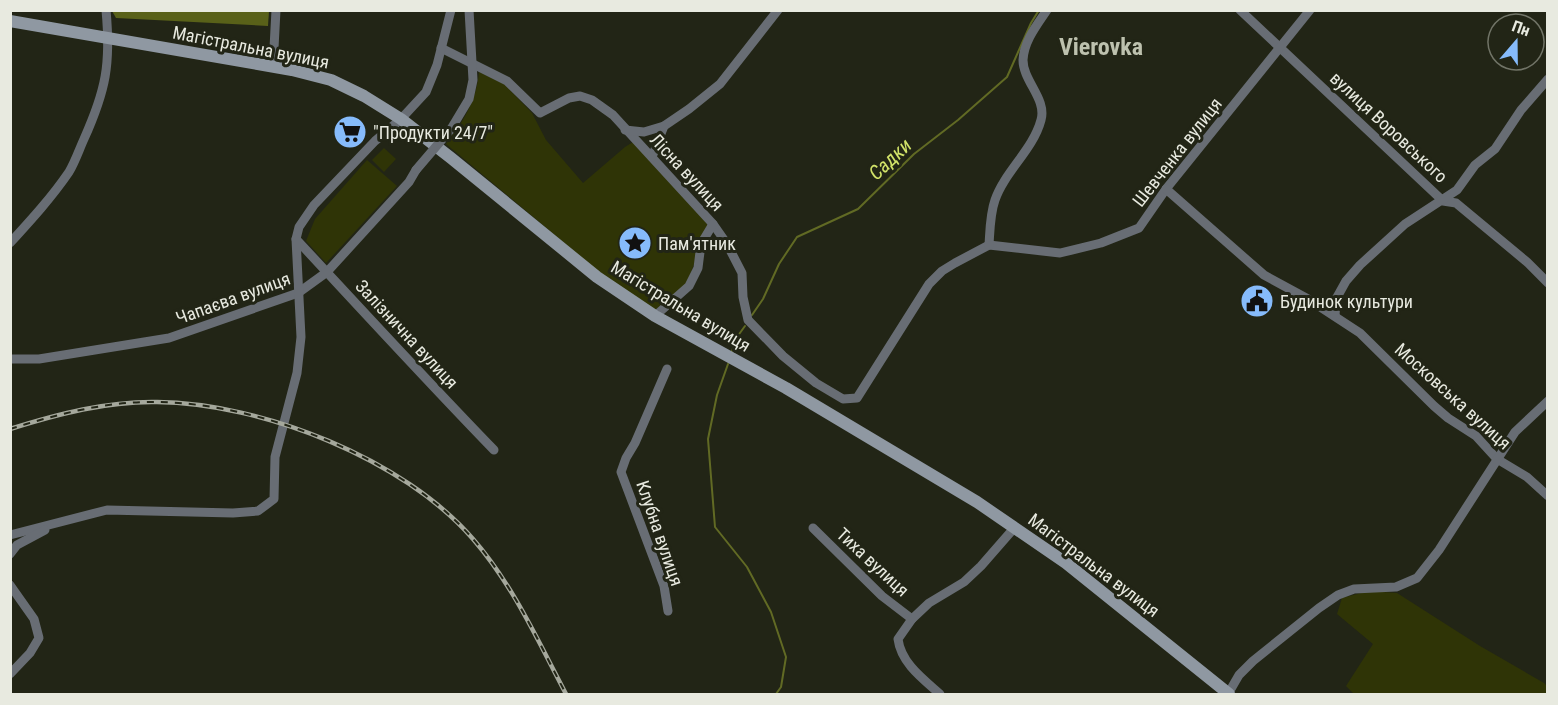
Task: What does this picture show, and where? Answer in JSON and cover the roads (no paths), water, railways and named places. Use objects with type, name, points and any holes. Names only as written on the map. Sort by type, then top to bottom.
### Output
[{"type":"main road","name":"Магістральна вулиця","points":[[10,21],[292,69],[331,80],[364,96],[401,119],[597,277],[655,316],[898,453],[1015,527],[1066,563],[1228,694]]},
{"type":"street","points":[[10,243],[46,203],[70,170],[104,92],[109,58],[106,10]]},
{"type":"street","points":[[273,67],[276,10]]},
{"type":"street","points":[[10,535],[107,510],[233,513],[258,511],[274,499],[275,457],[297,374],[301,337],[296,239],[299,227],[314,206],[375,141],[401,119],[426,92],[437,65],[451,10]]},
{"type":"street","name":"Чапаєва вулиця","points":[[10,359],[39,359],[170,338],[298,293],[327,272],[409,182],[416,170],[451,129],[469,99],[473,80],[473,63],[469,10]]},
{"type":"street","points":[[625,130],[644,132],[664,126],[689,109],[720,84],[778,10]]},
{"type":"street","points":[[989,245],[996,198],[1036,133],[1042,118],[1040,104],[1023,61],[1027,42],[1047,10]]},
{"type":"street","name":"вулиця Воровського","points":[[1240,10],[1443,201],[1456,203],[1548,283]]},
{"type":"street","name":"Шевченка вулиця","points":[[989,245],[1060,253],[1101,243],[1139,228],[1166,189],[1310,10]]},
{"type":"street","points":[[441,48],[473,63]]},
{"type":"street","name":"Лісна вулиця","points":[[473,63],[507,81],[540,113],[569,98],[580,96],[592,100],[613,115],[713,224],[727,244],[742,273],[743,297],[748,320],[783,356],[816,383],[843,399],[856,398],[929,284],[942,271],[989,245]]},
{"type":"street","points":[[1335,316],[1336,299],[1346,281],[1405,224],[1457,190],[1475,165],[1495,149],[1521,110],[1548,79]]},
{"type":"street","points":[[652,157],[664,126]]},
{"type":"street","name":"Московська вулиця","points":[[1166,189],[1264,275],[1308,299],[1360,333],[1434,406],[1476,436],[1497,459],[1527,477],[1548,496]]},
{"type":"street","points":[[1456,203],[1457,190]]},
{"type":"street","points":[[655,316],[689,286],[698,268],[701,244],[713,224]]},
{"type":"street","name":"Залізнична вулиця","points":[[296,239],[384,332],[418,372],[494,450]]},
{"type":"street","name":"Клубна вулиця","points":[[667,369],[621,472],[652,550],[664,586],[668,611]]},
{"type":"street","points":[[1228,694],[1239,675],[1253,661],[1338,595],[1354,589],[1396,587],[1417,578],[1452,530],[1515,432],[1548,401]]},
{"type":"street","points":[[10,554],[17,545],[58,523]]},
{"type":"street","name":"Тиха вулиця","points":[[940,694],[919,676],[900,652],[898,639],[912,619],[929,603],[964,582],[1015,527]]},
{"type":"street","name":"Тиха вулиця","points":[[813,528],[882,596],[912,619]]},
{"type":"street","points":[[10,585],[34,620],[39,638],[30,653],[10,674]]},
{"type":"waterway","name":"Садки","points":[[752,315],[763,299],[779,264],[797,237],[858,209],[914,154],[958,120],[1007,77],[1039,10]]},
{"type":"waterway","name":"Садки","points":[[732,351],[737,337],[745,326]]},
{"type":"waterway","name":"Садки","points":[[728,364],[717,395],[708,439],[715,527],[747,567],[771,612],[786,657],[781,687],[776,694]]},
{"type":"railway","points":[[10,429],[101,406],[138,402],[198,405],[241,413],[285,425],[328,441],[370,461],[409,484],[444,510],[473,539],[513,594],[566,694]]},
{"type":"place","name":"\"Продукти 24/7\"","points":[[350,132]]},
{"type":"place","name":"Пам'ятник","points":[[635,243]]},
{"type":"place","name":"Будинок культури","points":[[1257,301]]},
{"type":"district","name":"Vierovka","points":[[1101,47]]}]
